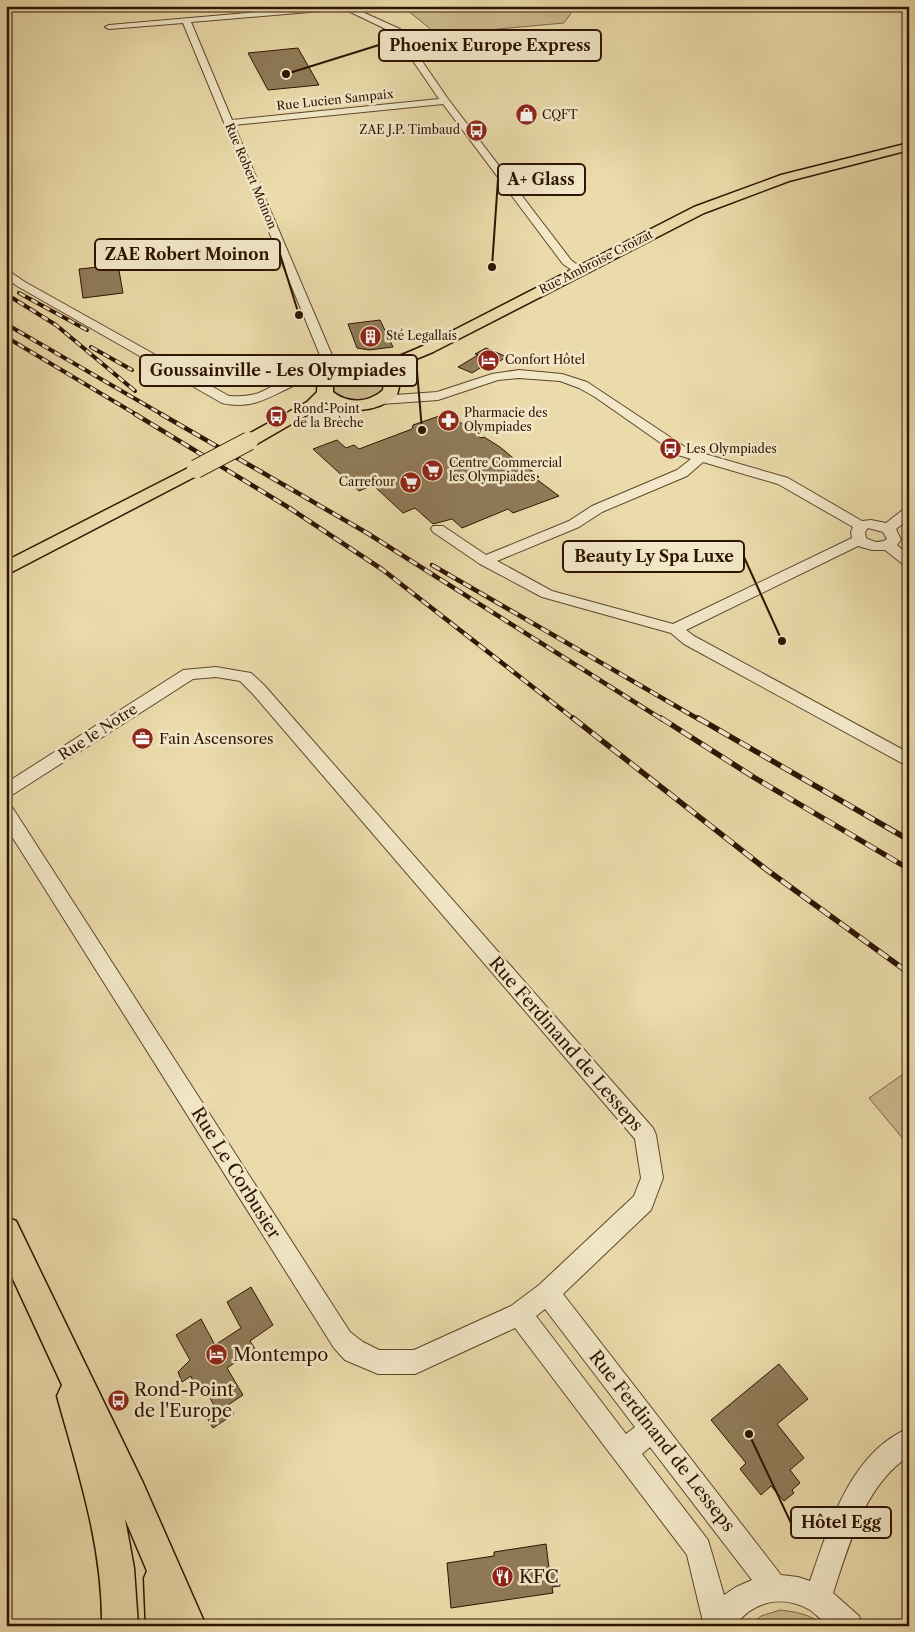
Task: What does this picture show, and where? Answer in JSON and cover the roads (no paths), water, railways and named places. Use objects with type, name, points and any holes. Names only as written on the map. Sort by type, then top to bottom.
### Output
[{"type":"main road","name":"Rue Ambroise Croizat","points":[[428,349],[688,215],[768,184],[822,167],[909,146]]},
{"type":"main road","points":[[6,569],[257,437],[313,405],[335,374],[399,361],[428,349]]},
{"type":"main road","points":[[335,374],[334,400],[348,404],[365,404],[381,400],[388,395],[399,368],[428,349]]},
{"type":"main road","points":[[335,374],[378,372],[392,383]]},
{"type":"main road","points":[[257,437],[307,416],[348,404]]},
{"type":"main road","points":[[6,1231],[156,1552],[188,1626]]},
{"type":"main road","points":[[57,1339],[116,1555],[121,1586],[120,1626]]},
{"type":"main road","points":[[156,1552],[163,1591],[164,1626]]},
{"type":"street","points":[[109,27],[345,7],[397,31],[445,101],[568,262],[579,270]]},
{"type":"street","name":"Rue Robert Moinon","points":[[186,20],[335,374]]},
{"type":"street","name":"Rue Lucien Sampaix","points":[[228,123],[445,101]]},
{"type":"street","points":[[6,272],[21,284],[226,400],[244,401],[262,398],[292,382],[313,382],[335,374]]},
{"type":"street","points":[[381,400],[416,396],[438,396],[503,376],[541,375],[562,378],[591,390],[683,452],[783,481],[860,533],[876,547],[887,545],[894,540],[892,532],[888,528],[873,524],[860,533],[683,624],[676,630]]},
{"type":"street","points":[[392,383],[416,396]]},
{"type":"street","points":[[485,561],[574,524],[597,509],[682,473],[700,458]]},
{"type":"street","points":[[888,528],[909,512]]},
{"type":"street","points":[[438,529],[485,561],[547,594],[676,630],[689,640],[906,757]]},
{"type":"street","points":[[887,545],[909,562]]},
{"type":"street","name":"Rue Ferdinand de Lesseps","points":[[189,674],[216,672],[245,676],[258,689],[645,1135],[652,1178],[643,1203],[547,1293],[774,1587]]},
{"type":"street","name":"Rue le Notre","points":[[6,791],[189,674]]},
{"type":"street","name":"Rue Le Corbusier","points":[[6,812],[342,1340],[354,1350],[378,1362],[415,1362],[519,1314],[547,1293]]},
{"type":"street","points":[[519,1314],[699,1549],[718,1626]]},
{"type":"street","points":[[624,1452],[652,1429]]},
{"type":"street","points":[[818,1598],[838,1539],[861,1488],[896,1447],[909,1441]]},
{"type":"street","points":[[718,1626],[732,1606],[751,1592],[774,1587],[796,1589],[818,1598],[838,1612],[849,1626]]},
{"type":"railway","points":[[19,293],[87,330]]},
{"type":"railway","points":[[6,294],[56,325],[135,391]]},
{"type":"railway","points":[[6,324],[163,415]]},
{"type":"railway","points":[[6,337],[137,415]]},
{"type":"railway","points":[[91,347],[132,370]]},
{"type":"railway","points":[[135,414],[291,509],[383,570],[575,720]]},
{"type":"railway","points":[[161,414],[367,533],[663,720]]},
{"type":"railway","points":[[432,565],[700,720]]},
{"type":"railway","points":[[573,718],[767,870],[909,973]]},
{"type":"railway","points":[[661,718],[755,778],[909,869]]},
{"type":"railway","points":[[698,718],[909,840]]},
{"type":"place","name":"Phoenix Europe Express","points":[[286,74]]},
{"type":"place","name":"CQFT","points":[[526,115]]},
{"type":"place","name":"ZAE J.P. Timbaud","points":[[476,130]]},
{"type":"place","name":"A+ Glass","points":[[492,267]]},
{"type":"place","name":"ZAE Robert Moinon","points":[[299,315]]},
{"type":"place","name":"Sté Legallais","points":[[370,336]]},
{"type":"place","name":"Confort Hôtel","points":[[489,360]]},
{"type":"place","name":"Rond-Point de la Brèche","points":[[277,416]]},
{"type":"place","name":"Pharmacie des Olympiades","points":[[448,420]]},
{"type":"place","name":"Goussainville - Les Olympiades","points":[[422,430]]},
{"type":"place","name":"Les Olympiades","points":[[670,449]]},
{"type":"place","name":"Centre Commercial les Olympiades","points":[[433,470]]},
{"type":"place","name":"Carrefour","points":[[411,482]]},
{"type":"place","name":"Beauty Ly Spa Luxe","points":[[782,641]]},
{"type":"place","name":"Fain Ascensores","points":[[143,739]]},
{"type":"place","name":"Montempo","points":[[217,1355]]},
{"type":"place","name":"Rond-Point de l'Europe","points":[[118,1400]]},
{"type":"place","name":"Hôtel Egg","points":[[749,1434]]},
{"type":"place","name":"KFC","points":[[503,1577]]}]
